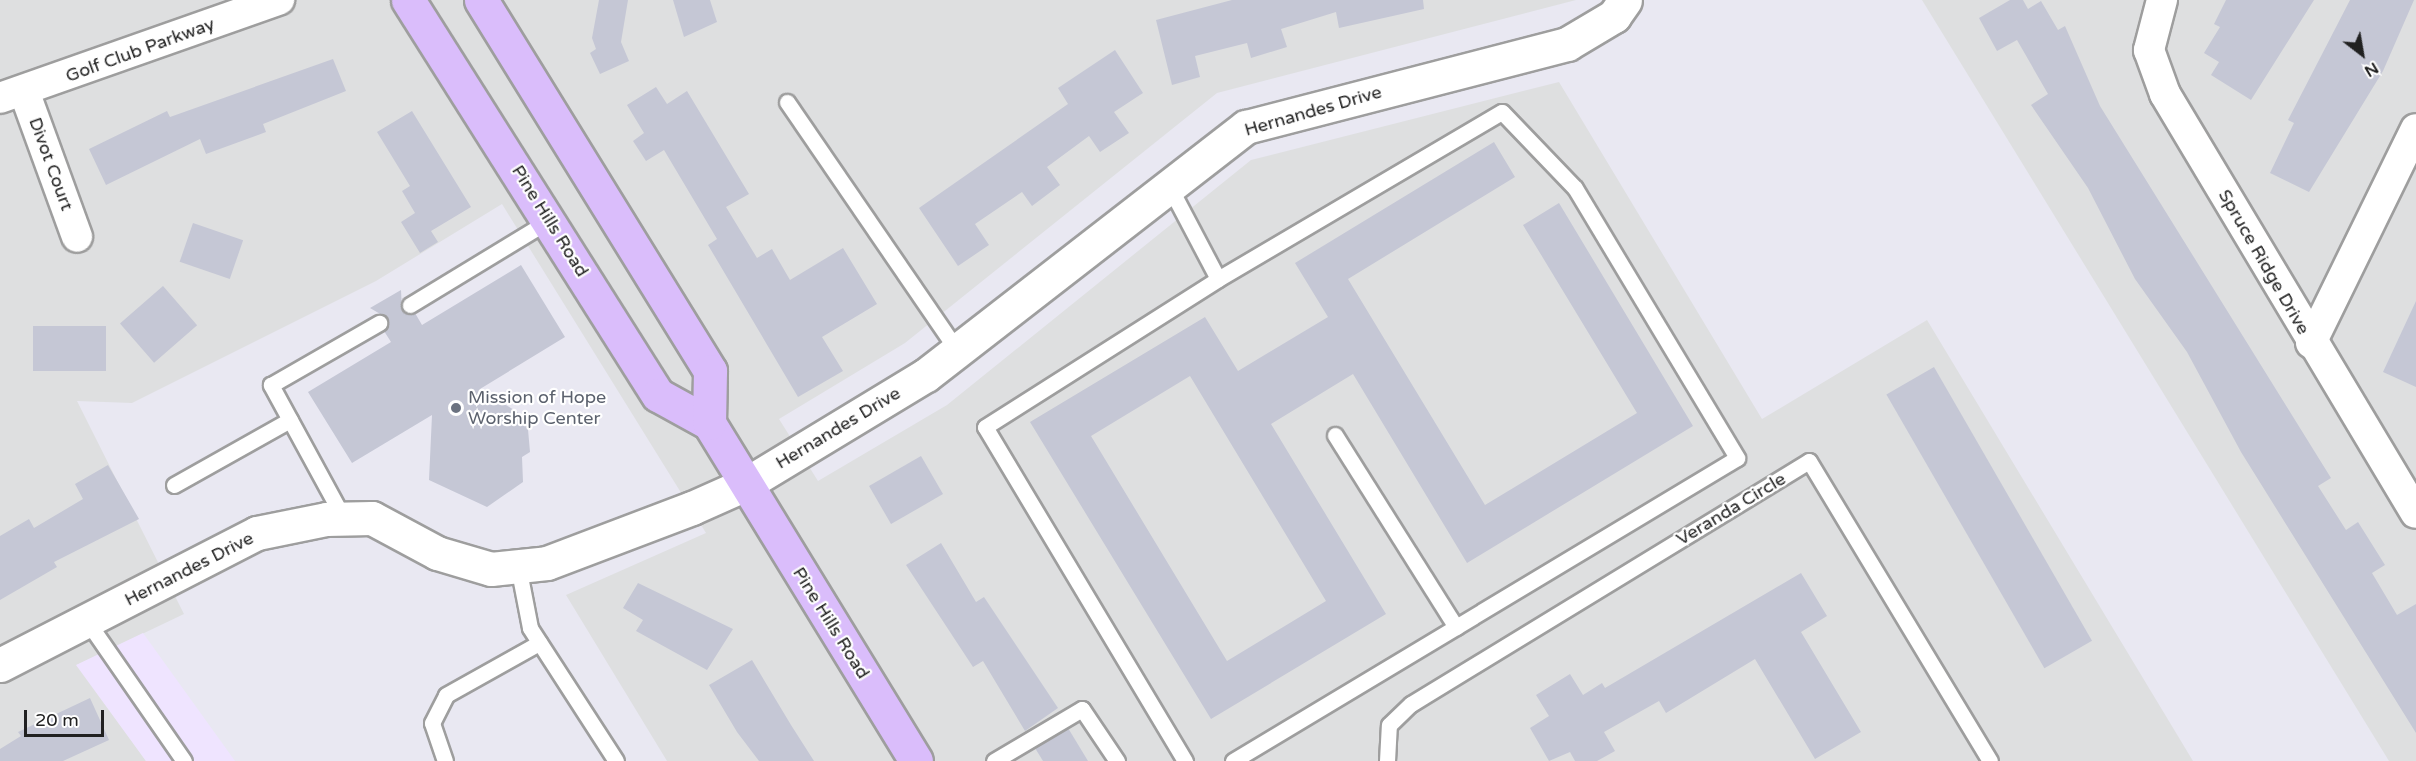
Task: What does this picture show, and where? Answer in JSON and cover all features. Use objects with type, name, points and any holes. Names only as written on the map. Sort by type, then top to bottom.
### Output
[{"type":"main road","name":"Pine Hills Road","points":[[408,0],[550,220],[658,395],[709,423],[916,761]]},
{"type":"main road","points":[[481,0],[710,371],[709,423]]},
{"type":"street","name":"Golf Club Parkway","points":[[12,94],[279,0]]},
{"type":"street","name":"Hernandes Drive","points":[[0,665],[257,533],[344,519],[372,518],[437,553],[491,569],[547,563],[746,484],[926,375],[1168,184],[1246,127],[1567,44],[1614,16],[1624,0]]},
{"type":"street","name":"Spruce Ridge Drive","points":[[2162,0],[2149,50],[2165,94],[2311,344],[2416,513]]},
{"type":"street","name":"Divot Court","points":[[12,94],[77,237]]},
{"type":"street","points":[[2311,344],[2416,129]]},
{"type":"lane","points":[[787,102],[957,350]]},
{"type":"lane","points":[[1185,761],[985,427],[1218,279],[1502,112],[1575,188],[1737,458],[1233,761]]},
{"type":"lane","points":[[1168,184],[1218,279]]},
{"type":"lane","points":[[410,305],[550,220]]},
{"type":"lane","points":[[344,519],[271,385],[379,322]]},
{"type":"lane","points":[[174,485],[290,420]]},
{"type":"lane","points":[[1335,435],[1456,627]]},
{"type":"lane","name":"Veranda Circle","points":[[1387,761],[1389,725],[1412,704],[1809,461],[1990,761]]},
{"type":"lane","points":[[518,566],[530,628],[616,761]]},
{"type":"lane","points":[[87,621],[184,761]]},
{"type":"lane","points":[[445,761],[432,723],[446,695],[539,643]]},
{"type":"lane","points":[[994,761],[1082,709],[1117,761]]},
{"type":"shaded area","points":[[0,0],[1576,0],[1217,93],[905,343],[779,419],[818,481],[947,405],[1251,160],[1559,82],[1762,419],[1927,320],[2193,761],[667,761],[566,595],[706,533],[502,204],[376,281],[132,403],[77,401],[184,614],[77,665],[146,761],[0,761]]},
{"type":"shaded area","points":[[1922,0],[2416,0],[2416,761],[2389,761]]},
{"type":"shaded area","points":[[143,633],[235,761],[146,761],[76,665]]},
{"type":"building","points":[[599,0],[628,0],[621,42],[629,61],[600,74],[590,53],[596,49],[592,38]]},
{"type":"building","points":[[673,0],[710,0],[717,22],[684,37]]},
{"type":"building","points":[[1232,0],[1423,0],[1424,9],[1339,28],[1336,12],[1281,29],[1287,47],[1251,58],[1247,43],[1195,56],[1200,77],[1172,85],[1156,20]]},
{"type":"building","points":[[2010,0],[2023,0],[2028,9],[2041,1],[2058,30],[2065,26],[2100,106],[2331,478],[2318,486],[2346,530],[2358,522],[2385,565],[2372,573],[2397,615],[2416,604],[2416,733],[2241,452],[2187,352],[2135,279],[2088,188],[2031,105],[2048,94],[2017,40],[1997,51],[1979,18]]},
{"type":"building","points":[[2226,0],[2314,0],[2251,100],[2211,75],[2219,62],[2204,53],[2220,27],[2214,24]]},
{"type":"building","points":[[2350,0],[2414,0],[2383,71],[2309,192],[2270,173],[2294,123],[2288,120]]},
{"type":"building","points":[[1115,50],[1143,93],[1114,112],[1129,133],[1100,152],[1089,136],[1047,167],[1060,185],[1032,206],[1022,192],[975,224],[989,245],[958,266],[919,208],[1068,104],[1058,88]]},
{"type":"building","points":[[333,59],[346,91],[263,124],[266,132],[206,154],[200,139],[106,185],[89,149],[167,111],[170,117]]},
{"type":"building","points":[[656,87],[667,104],[687,91],[749,194],[726,207],[757,258],[772,249],[790,280],[843,248],[877,304],[822,337],[843,371],[798,397],[708,245],[717,239],[664,150],[646,161],[633,141],[644,133],[627,105]]},
{"type":"building","points":[[412,111],[471,207],[431,231],[438,242],[420,253],[401,222],[415,213],[402,191],[410,186],[377,132]]},
{"type":"building","points":[[1494,142],[1515,177],[1348,279],[1485,505],[1637,413],[1523,225],[1559,203],[1693,426],[1467,563],[1353,374],[1271,424],[1386,614],[1211,719],[1030,422],[1205,317],[1238,371],[1328,317],[1295,263]],"holes":[[[1190,376],[1326,601],[1227,661],[1091,436]]]},
{"type":"building","points":[[193,223],[243,240],[230,279],[180,262]]},
{"type":"building","points":[[521,265],[565,337],[480,389],[527,418],[530,452],[522,457],[523,482],[487,507],[429,480],[432,415],[352,463],[308,392],[391,342],[384,331],[387,318],[370,308],[401,290],[402,311],[415,313],[422,325]]},
{"type":"building","points":[[163,286],[197,325],[154,363],[120,323]]},
{"type":"building","points":[[2416,301],[2416,387],[2383,372]]},
{"type":"building","points":[[33,326],[106,326],[106,371],[33,371]]},
{"type":"building","points":[[1934,367],[2092,641],[2044,668],[1886,394]]},
{"type":"building","points":[[921,456],[943,494],[891,524],[869,486]]},
{"type":"building","points":[[108,465],[139,519],[54,562],[57,567],[0,600],[0,536],[29,519],[34,528],[83,499],[75,484]]},
{"type":"building","points":[[941,543],[976,602],[984,597],[1058,708],[1025,731],[983,661],[973,667],[906,565]]},
{"type":"building","points":[[1801,573],[1827,616],[1801,632],[1861,732],[1815,759],[1755,659],[1666,713],[1659,701],[1604,732],[1615,751],[1597,761],[1575,761],[1570,752],[1549,761],[1530,728],[1549,716],[1536,695],[1570,674],[1583,695],[1602,683],[1605,688]]},
{"type":"building","points":[[638,583],[733,629],[707,670],[636,631],[643,620],[623,608]]},
{"type":"building","points":[[752,660],[814,761],[759,761],[737,732],[709,685]]},
{"type":"building","points":[[90,698],[109,740],[63,761],[0,761],[0,749],[21,736],[18,732]]},
{"type":"building","points":[[1068,728],[1088,761],[1043,761],[1035,748]]},
{"type":"place","name":"Mission of Hope Worship Center","points":[[456,408]]}]
